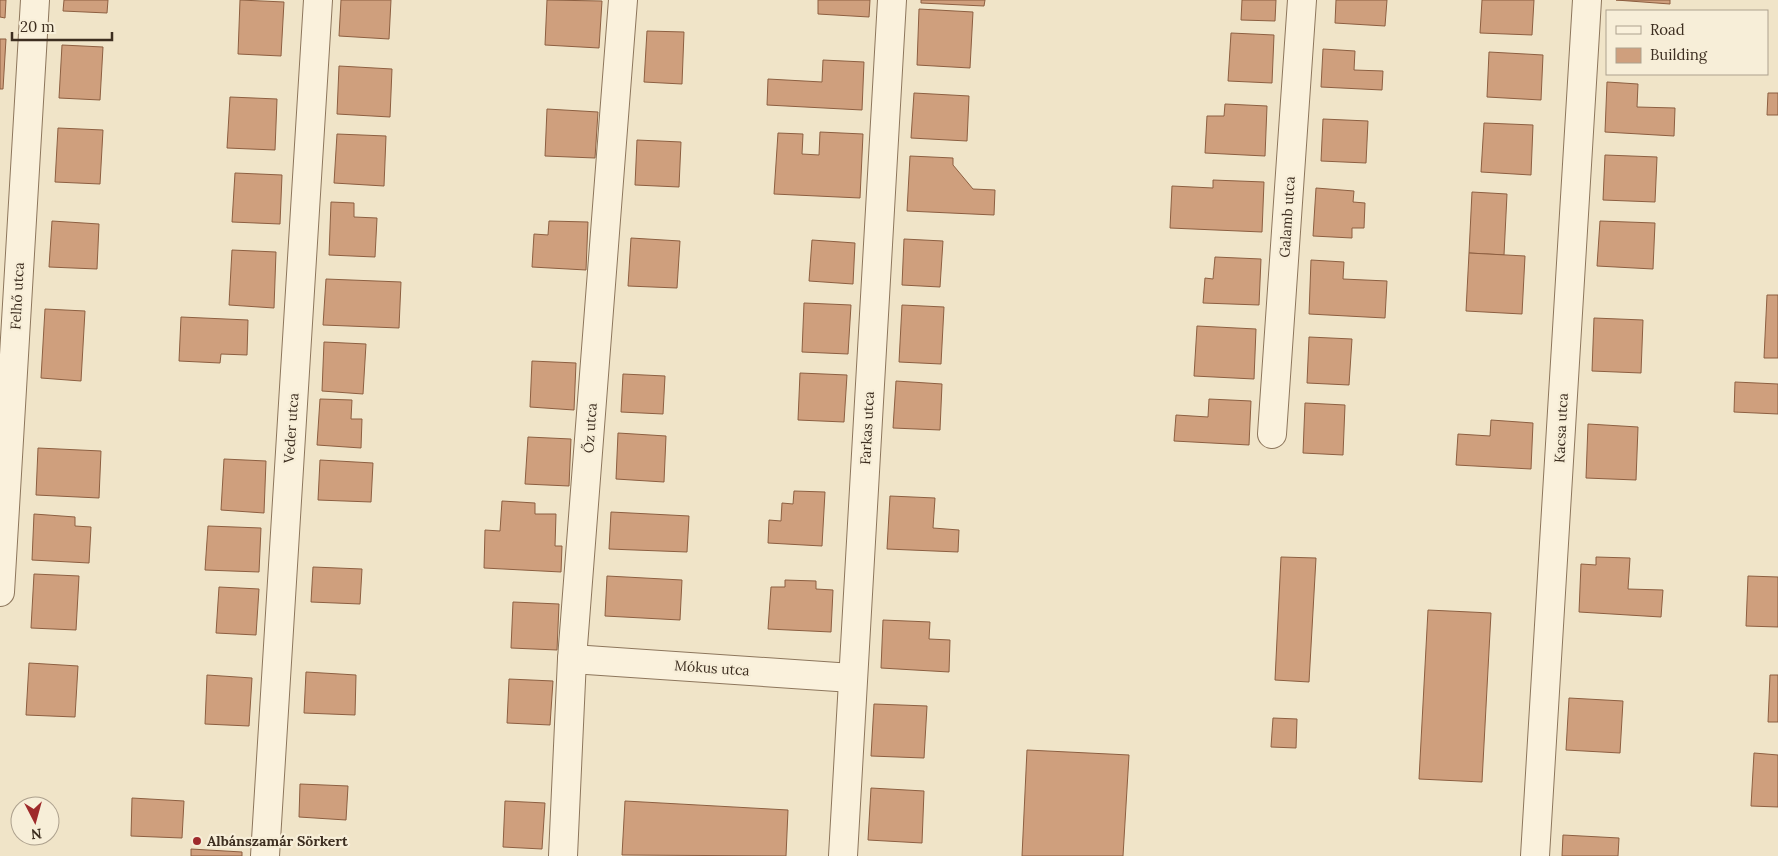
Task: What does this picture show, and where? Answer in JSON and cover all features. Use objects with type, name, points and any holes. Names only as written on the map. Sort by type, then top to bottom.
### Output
[{"type":"street","name":"Felhő utca","points":[[0,592],[11,197],[35,0]]},
{"type":"street","name":"Veder utca","points":[[264,856],[318,0]]},
{"type":"street","name":"Őz utca","points":[[562,856],[572,659],[623,0]]},
{"type":"street","name":"Farkas utca","points":[[843,856],[892,0]]},
{"type":"street","name":"Galamb utca","points":[[1272,434],[1302,0]]},
{"type":"street","name":"Kacsa utca","points":[[1535,856],[1587,0]]},
{"type":"street","name":"Mókus utca","points":[[572,659],[852,678]]},
{"type":"building","points":[[0,0],[6,0],[5,18],[0,17]]},
{"type":"building","points":[[64,0],[108,0],[107,13],[63,11]]},
{"type":"building","points":[[240,0],[284,2],[281,56],[238,54]]},
{"type":"building","points":[[341,0],[391,0],[389,39],[339,36]]},
{"type":"building","points":[[547,0],[602,1],[599,48],[545,45]]},
{"type":"building","points":[[818,0],[870,0],[869,17],[818,14]]},
{"type":"building","points":[[921,0],[985,0],[984,6],[921,3]]},
{"type":"building","points":[[1242,0],[1276,0],[1275,21],[1241,20]]},
{"type":"building","points":[[1336,0],[1387,0],[1385,26],[1335,23]]},
{"type":"building","points":[[1482,0],[1534,0],[1532,35],[1480,33]]},
{"type":"building","points":[[1616,0],[1670,0],[1670,4]]},
{"type":"building","points":[[919,9],[973,12],[970,68],[917,65]]},
{"type":"building","points":[[647,31],[684,32],[682,84],[644,82]]},
{"type":"building","points":[[1231,33],[1274,35],[1272,83],[1228,81]]},
{"type":"building","points":[[0,39],[6,39],[3,89],[0,89]]},
{"type":"building","points":[[62,45],[103,47],[100,100],[59,98]]},
{"type":"building","points":[[1323,49],[1355,51],[1354,70],[1383,71],[1382,90],[1321,87]]},
{"type":"building","points":[[1489,52],[1543,55],[1541,100],[1487,97]]},
{"type":"building","points":[[823,60],[864,62],[862,110],[767,105],[768,79],[822,82]]},
{"type":"building","points":[[339,66],[392,69],[390,117],[337,114]]},
{"type":"building","points":[[1607,82],[1638,84],[1637,107],[1675,108],[1674,136],[1605,132]]},
{"type":"building","points":[[914,93],[969,96],[967,141],[911,138]]},
{"type":"building","points":[[1768,93],[1778,93],[1778,115],[1767,115]]},
{"type":"building","points":[[230,97],[277,99],[275,150],[227,148]]},
{"type":"building","points":[[1225,104],[1267,106],[1265,156],[1205,153],[1207,116],[1224,116]]},
{"type":"building","points":[[547,109],[598,112],[595,158],[545,156]]},
{"type":"building","points":[[1323,119],[1368,121],[1366,163],[1321,161]]},
{"type":"building","points":[[1484,123],[1533,125],[1531,175],[1481,172]]},
{"type":"building","points":[[58,128],[103,130],[100,184],[55,182]]},
{"type":"building","points":[[820,132],[863,134],[860,198],[774,194],[778,133],[803,134],[802,154],[819,155]]},
{"type":"building","points":[[337,134],[386,136],[384,186],[334,183]]},
{"type":"building","points":[[637,140],[681,142],[679,187],[635,185]]},
{"type":"building","points":[[1605,155],[1657,157],[1655,202],[1603,200]]},
{"type":"building","points":[[910,156],[953,158],[953,165],[973,189],[995,190],[994,215],[907,211]]},
{"type":"building","points":[[235,173],[282,175],[280,224],[232,222]]},
{"type":"building","points":[[1213,180],[1264,182],[1262,232],[1170,228],[1172,186],[1213,188]]},
{"type":"building","points":[[1316,188],[1354,191],[1353,202],[1365,203],[1364,228],[1352,228],[1352,238],[1313,236]]},
{"type":"building","points":[[1472,192],[1507,194],[1504,255],[1469,253]]},
{"type":"building","points":[[331,202],[354,203],[354,217],[377,218],[375,257],[329,255]]},
{"type":"building","points":[[52,221],[99,224],[97,269],[49,267]]},
{"type":"building","points":[[549,221],[588,222],[586,270],[532,267],[534,234],[548,235]]},
{"type":"building","points":[[1600,221],[1655,223],[1653,269],[1597,266]]},
{"type":"building","points":[[631,238],[680,241],[677,288],[628,286]]},
{"type":"building","points":[[904,239],[943,241],[940,287],[902,285]]},
{"type":"building","points":[[812,240],[855,243],[853,284],[809,281]]},
{"type":"building","points":[[232,250],[276,252],[274,308],[229,305]]},
{"type":"building","points":[[1469,253],[1525,256],[1522,314],[1466,311]]},
{"type":"building","points":[[1215,257],[1261,259],[1259,305],[1203,303],[1205,278],[1213,279]]},
{"type":"building","points":[[1311,260],[1344,262],[1343,279],[1387,281],[1385,318],[1309,314]]},
{"type":"building","points":[[326,279],[401,282],[399,328],[323,325]]},
{"type":"building","points":[[1767,295],[1778,295],[1778,358],[1764,358]]},
{"type":"building","points":[[804,303],[851,305],[848,354],[802,352]]},
{"type":"building","points":[[902,305],[944,307],[941,364],[899,362]]},
{"type":"building","points":[[45,309],[85,311],[81,381],[41,378]]},
{"type":"building","points":[[181,317],[248,320],[247,355],[221,354],[220,363],[179,361]]},
{"type":"building","points":[[1594,318],[1643,320],[1641,373],[1592,371]]},
{"type":"building","points":[[1197,326],[1256,329],[1254,379],[1194,376]]},
{"type":"building","points":[[1309,337],[1352,339],[1349,385],[1307,383]]},
{"type":"building","points":[[324,342],[366,344],[363,394],[322,391]]},
{"type":"building","points":[[532,361],[576,363],[574,410],[530,407]]},
{"type":"building","points":[[800,373],[847,375],[844,422],[798,420]]},
{"type":"building","points":[[623,374],[665,376],[663,414],[621,412]]},
{"type":"building","points":[[896,381],[942,384],[940,430],[893,428]]},
{"type":"building","points":[[1735,382],[1778,384],[1778,414],[1734,412]]},
{"type":"building","points":[[320,399],[352,400],[351,419],[362,419],[361,448],[317,445]]},
{"type":"building","points":[[1209,399],[1251,401],[1249,445],[1174,441],[1176,415],[1208,417]]},
{"type":"building","points":[[1305,403],[1345,405],[1343,455],[1303,453]]},
{"type":"building","points":[[1491,420],[1533,423],[1531,469],[1456,465],[1458,434],[1490,436]]},
{"type":"building","points":[[1588,424],[1638,427],[1636,480],[1586,478]]},
{"type":"building","points":[[618,433],[666,436],[664,482],[616,479]]},
{"type":"building","points":[[528,437],[571,439],[569,486],[525,484]]},
{"type":"building","points":[[38,448],[101,451],[99,498],[36,495]]},
{"type":"building","points":[[224,459],[266,461],[264,513],[221,510]]},
{"type":"building","points":[[320,460],[373,463],[371,502],[318,500]]},
{"type":"building","points":[[794,491],[825,492],[822,546],[768,543],[769,520],[781,521],[782,503],[793,504]]},
{"type":"building","points":[[890,496],[935,498],[933,528],[959,530],[958,552],[887,549]]},
{"type":"building","points":[[502,501],[535,503],[535,514],[556,514],[555,546],[562,546],[561,572],[484,568],[485,530],[500,531]]},
{"type":"building","points":[[611,512],[689,516],[687,552],[609,549]]},
{"type":"building","points":[[34,514],[75,517],[75,526],[91,527],[89,563],[32,560]]},
{"type":"building","points":[[208,526],[261,528],[259,572],[205,570]]},
{"type":"building","points":[[1281,557],[1316,558],[1309,682],[1275,680]]},
{"type":"building","points":[[1596,557],[1630,558],[1628,589],[1663,590],[1661,617],[1579,612],[1581,564],[1596,565]]},
{"type":"building","points":[[313,567],[362,569],[360,604],[311,602]]},
{"type":"building","points":[[34,574],[79,576],[76,630],[31,628]]},
{"type":"building","points":[[607,576],[682,580],[680,620],[605,616]]},
{"type":"building","points":[[1748,576],[1778,577],[1778,627],[1746,626]]},
{"type":"building","points":[[785,580],[816,581],[816,589],[833,590],[831,632],[768,629],[771,587],[785,587]]},
{"type":"building","points":[[219,587],[259,589],[256,635],[216,633]]},
{"type":"building","points":[[513,602],[559,604],[557,650],[511,648]]},
{"type":"building","points":[[1428,610],[1491,613],[1482,782],[1419,779]]},
{"type":"building","points":[[883,620],[930,622],[929,639],[950,640],[949,672],[881,668]]},
{"type":"building","points":[[29,663],[78,666],[75,717],[26,715]]},
{"type":"building","points":[[306,672],[356,675],[355,715],[304,713]]},
{"type":"building","points":[[207,675],[252,678],[249,726],[205,724]]},
{"type":"building","points":[[1770,675],[1778,675],[1778,722],[1768,722]]},
{"type":"building","points":[[509,679],[553,681],[550,725],[507,723]]},
{"type":"building","points":[[1569,698],[1623,701],[1620,753],[1566,750]]},
{"type":"building","points":[[874,704],[927,706],[924,758],[871,756]]},
{"type":"building","points":[[1273,718],[1297,719],[1296,748],[1271,747]]},
{"type":"building","points":[[1027,750],[1129,755],[1123,856],[1022,856]]},
{"type":"building","points":[[1754,753],[1778,755],[1778,807],[1751,806]]},
{"type":"building","points":[[300,784],[348,786],[346,820],[299,817]]},
{"type":"building","points":[[871,788],[924,791],[922,843],[868,840]]},
{"type":"building","points":[[132,798],[184,801],[182,838],[131,836]]},
{"type":"building","points":[[505,801],[545,803],[542,849],[503,847]]},
{"type":"building","points":[[625,801],[788,810],[786,856],[622,855]]},
{"type":"building","points":[[1563,835],[1619,838],[1618,856],[1562,856]]},
{"type":"building","points":[[191,849],[242,852],[242,856],[191,856]]},
{"type":"place","name":"Albánszamár Sörkert","points":[[197,841]]}]
